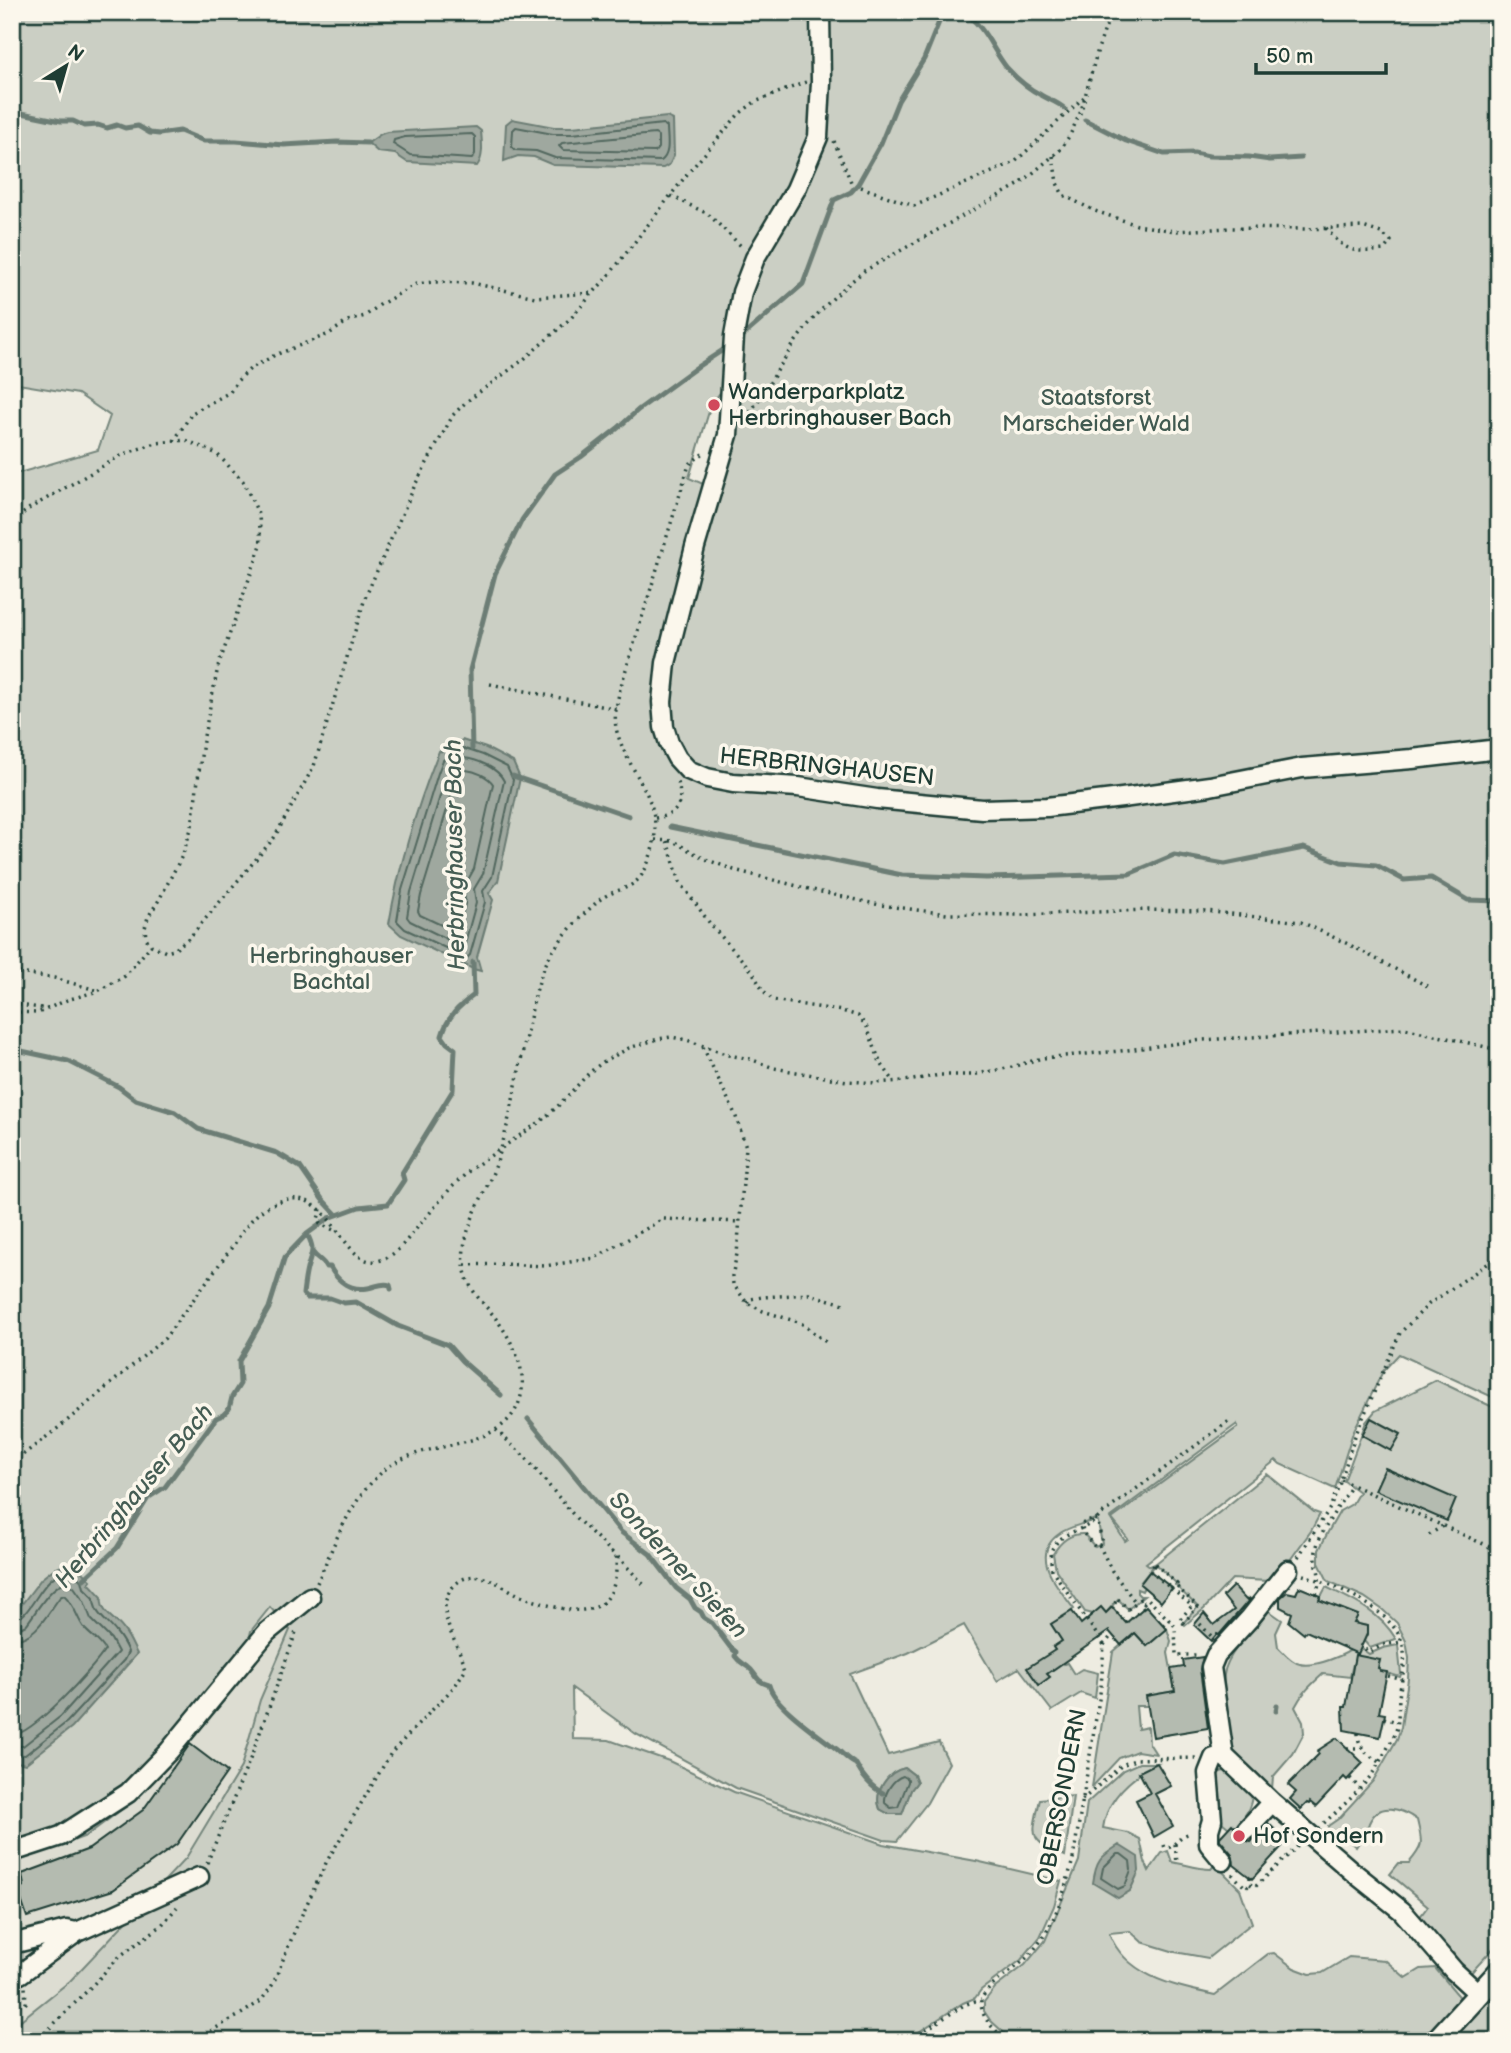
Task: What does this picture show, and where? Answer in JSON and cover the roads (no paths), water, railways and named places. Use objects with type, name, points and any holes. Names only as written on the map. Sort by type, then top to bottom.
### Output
[{"type":"main road","points":[[1436,2041],[1499,1972]]},
{"type":"street","name":"HERBRINGHAUSEN","points":[[820,12],[821,82],[818,138],[796,189],[755,258],[742,292],[734,343],[728,435],[695,547],[666,663],[662,702],[664,727],[677,758],[688,770],[707,778],[733,783],[798,787],[877,799],[982,809],[1047,807],[1210,786],[1302,768],[1499,749]]},
{"type":"street","points":[[1223,1861],[1209,1844],[1212,1820],[1208,1773],[1219,1757],[1211,1667],[1216,1655],[1288,1570]]},
{"type":"street","points":[[12,1852],[61,1836],[128,1793],[169,1751],[267,1632],[310,1597]]},
{"type":"street","points":[[1219,1757],[1402,1911],[1454,1972],[1479,1994]]},
{"type":"street","points":[[1246,1830],[1267,1797]]},
{"type":"street","points":[[22,1973],[77,1932],[199,1877]]},
{"type":"street","points":[[12,1944],[67,1930],[77,1932]]},
{"type":"water","points":[[667,117],[673,120],[674,155],[670,164],[663,168],[553,165],[534,157],[518,156],[504,161],[506,124],[512,119],[554,127],[572,127]]},
{"type":"water","points":[[476,127],[481,131],[482,145],[477,166],[407,162],[395,154],[378,152],[368,143],[387,132]]},
{"type":"water","points":[[462,740],[486,748],[513,762],[520,778],[498,881],[489,893],[493,900],[477,957],[481,971],[401,935],[389,924],[410,836],[439,751],[446,752]]},
{"type":"water","points":[[64,1565],[75,1566],[77,1573],[82,1571],[91,1580],[88,1584],[102,1597],[105,1611],[120,1625],[137,1654],[72,1727],[25,1764],[13,1761],[12,1617],[41,1579]]},
{"type":"water","points":[[905,1768],[914,1775],[917,1782],[902,1814],[889,1814],[880,1809],[880,1789],[893,1773]]},
{"type":"water","points":[[1119,1845],[1138,1857],[1139,1871],[1130,1891],[1118,1898],[1093,1883],[1100,1860]]},
{"type":"waterway","name":"Herbringhauser Bach","points":[[737,341],[803,284],[834,200],[851,192],[858,184],[881,143],[898,101],[924,59],[943,12]]},
{"type":"waterway","points":[[963,12],[983,31],[1014,76],[1065,109]]},
{"type":"waterway","points":[[12,111],[73,121],[84,126],[138,126],[150,133],[159,134],[180,131],[204,141],[284,145],[368,143]]},
{"type":"waterway","points":[[1085,120],[1126,141],[1164,154],[1194,153],[1270,160],[1301,158]]},
{"type":"waterway","name":"Herbringhauser Bach","points":[[472,749],[470,670],[495,574],[522,520],[555,474],[581,457],[638,410],[729,346]]},
{"type":"waterway","points":[[513,776],[629,816]]},
{"type":"waterway","points":[[670,827],[902,875],[986,878],[1129,874],[1174,855],[1225,864],[1304,848],[1341,862],[1376,865],[1404,880],[1431,878],[1468,900],[1499,901]]},
{"type":"waterway","name":"Herbringhauser Bach","points":[[84,1579],[117,1548],[148,1498],[165,1487],[216,1418],[229,1409],[240,1384],[239,1361],[269,1308],[285,1257],[307,1234],[329,1218],[359,1207],[388,1204],[404,1180],[402,1173],[453,1090],[455,1049],[442,1036],[454,1012],[474,995],[473,962]]},
{"type":"waterway","points":[[12,1049],[68,1061],[119,1087],[136,1100],[175,1112],[198,1129],[277,1153],[300,1167],[336,1214]]},
{"type":"waterway","name":"Sonderner Siefen","points":[[307,1234],[312,1248],[303,1294],[307,1298],[356,1302],[398,1326],[448,1345],[501,1395]]},
{"type":"waterway","points":[[313,1253],[326,1267],[330,1267],[341,1281],[351,1287],[362,1289],[384,1284],[390,1285],[391,1289]]},
{"type":"waterway","name":"Sonderner Siefen","points":[[528,1419],[621,1532],[650,1554],[676,1588],[712,1623],[736,1652],[738,1660],[751,1669],[758,1679],[769,1685],[789,1711],[856,1764],[867,1781],[883,1793]]},
{"type":"waterway","points":[[1276,1711],[1277,1705]]},
{"type":"place","name":"Wanderparkplatz Herbringhauser Bach","points":[[714,405]]},
{"type":"place","name":"Hof Sondern","points":[[1239,1836]]},
{"type":"park label","name":"Staatsforst Marscheider Wald","points":[[1096,411]]},
{"type":"park label","name":"Herbringhauser Bachtal","points":[[331,969]]}]
